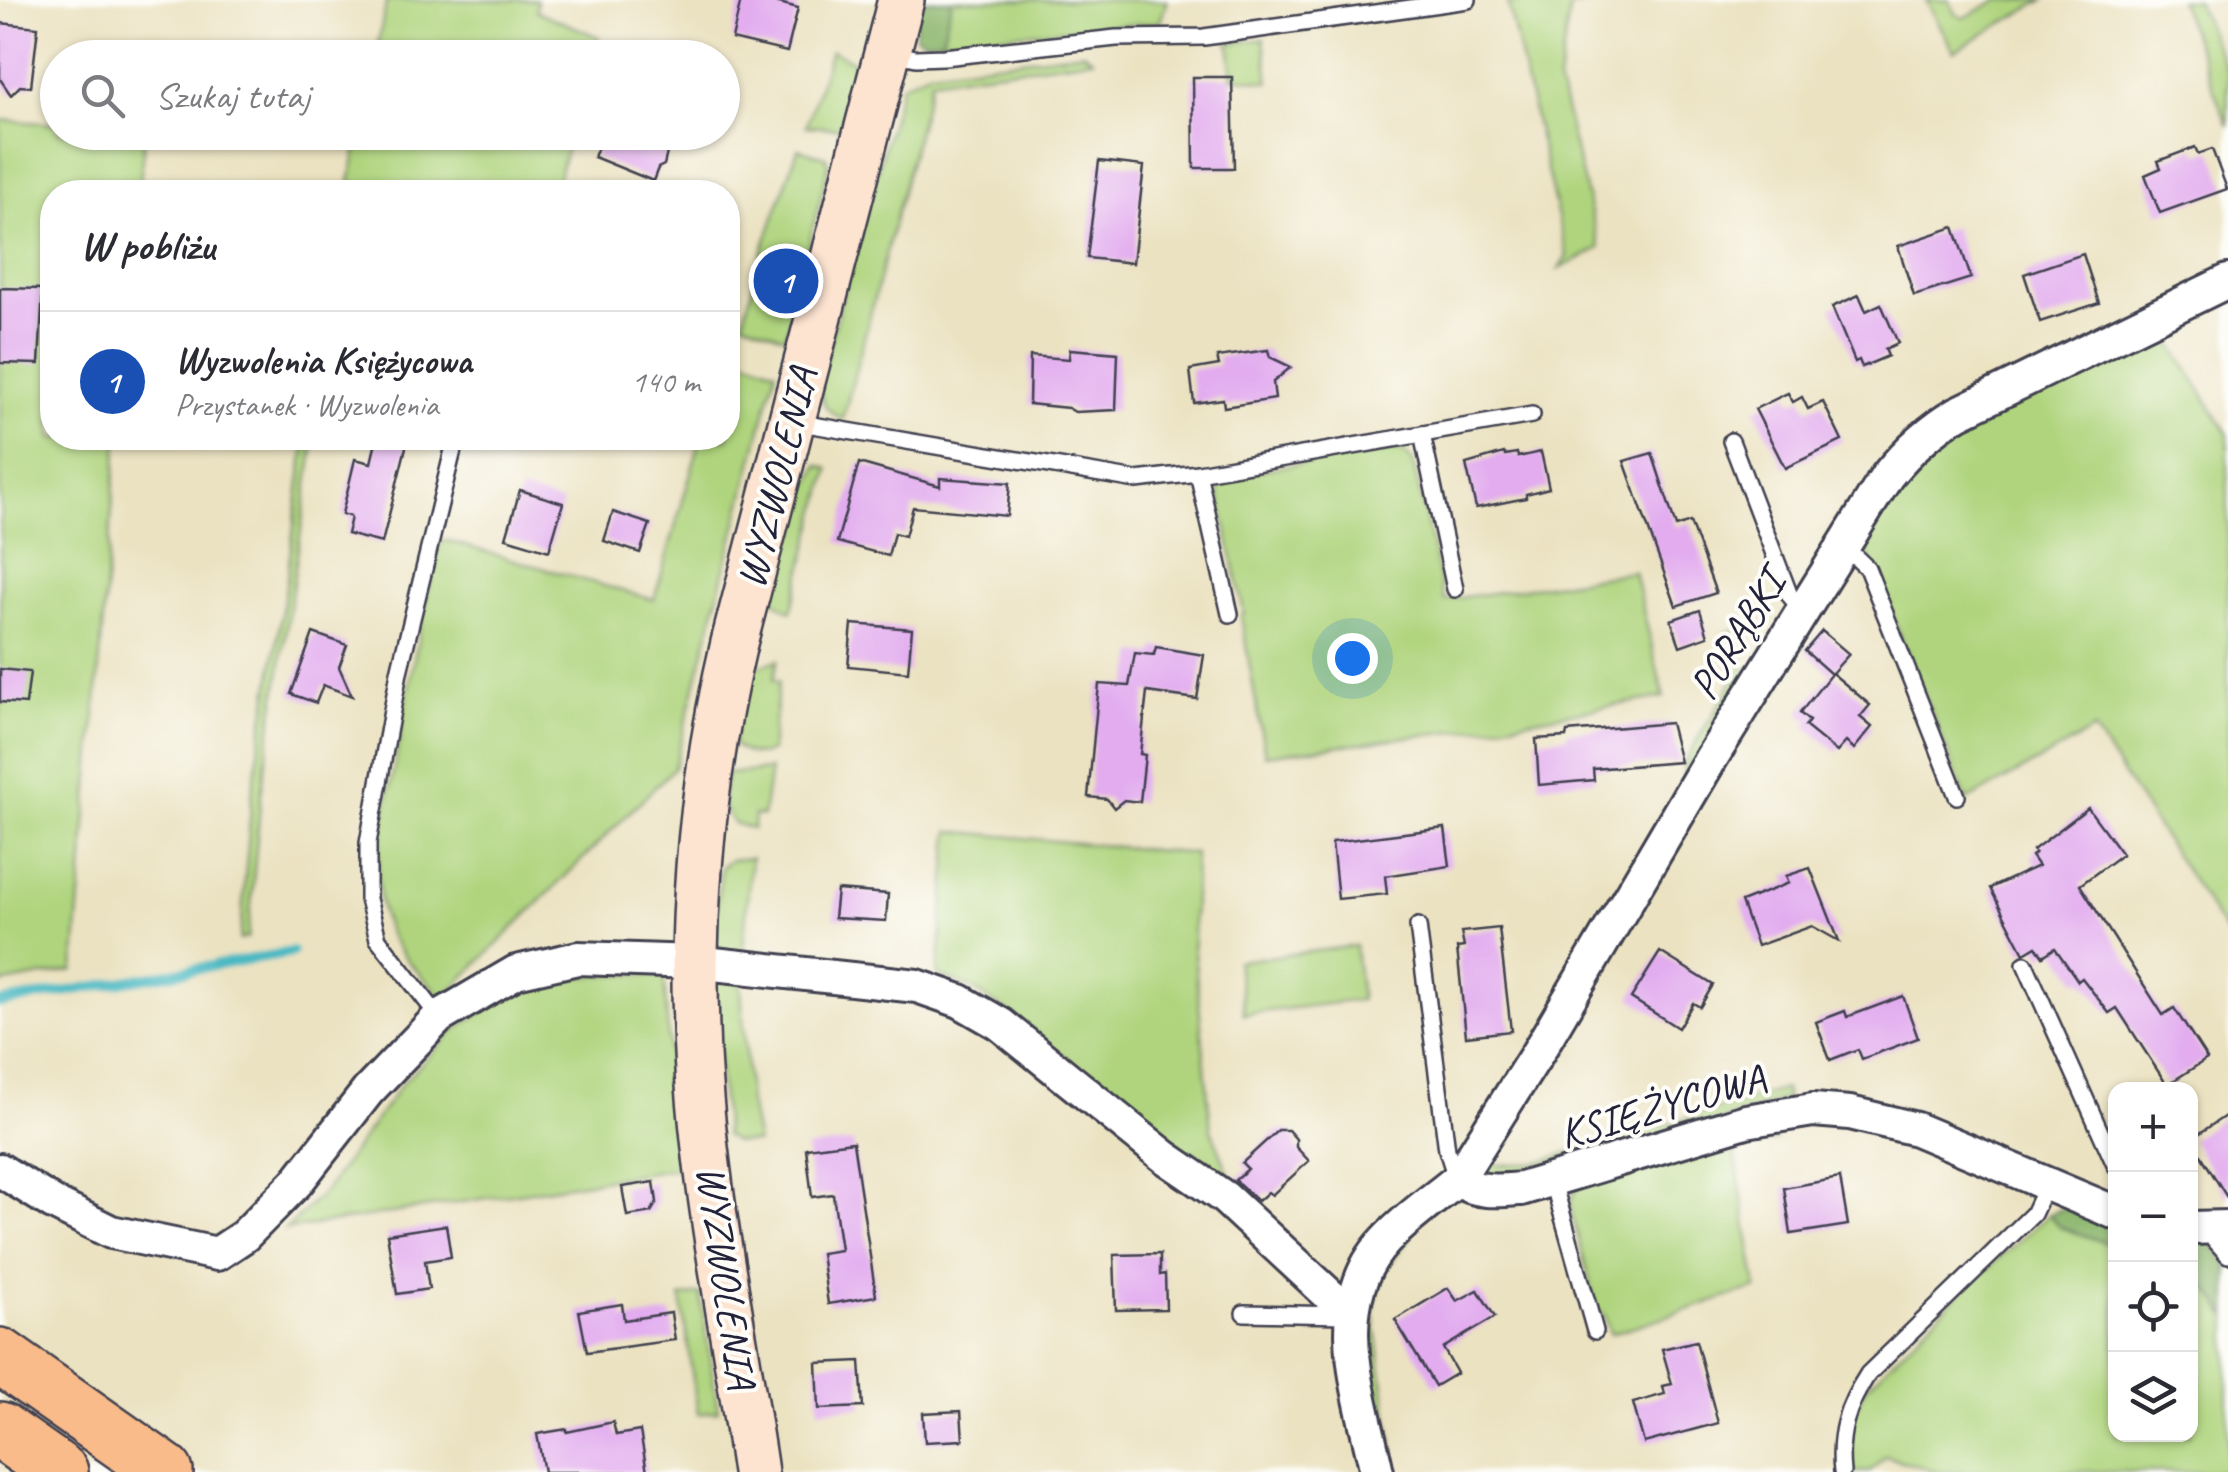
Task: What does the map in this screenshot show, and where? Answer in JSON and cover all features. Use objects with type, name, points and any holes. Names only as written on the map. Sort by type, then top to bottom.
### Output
[{"type":"highway","points":[[0,1356],[165,1472]]},
{"type":"highway","points":[[0,1430],[60,1472]]},
{"type":"street","name":"WYZWOLENIA","points":[[755,1472],[702,1104],[694,962],[702,826],[719,712],[901,0]]},
{"type":"street","name":"PORĄBKI","points":[[1456,1180],[1508,1101],[1710,760],[1887,476],[1936,426],[2228,281]]},
{"type":"street","points":[[0,1170],[111,1232],[217,1254],[244,1236],[297,1182],[368,1091],[439,1018],[516,972],[578,958],[694,962],[917,986],[960,1001],[1000,1024],[1165,1157],[1226,1198],[1352,1316]]},
{"type":"street","name":"KSIĘŻYCOWA","points":[[1456,1180],[1487,1192],[1521,1190],[1746,1120],[1813,1110],[1850,1113],[1916,1129],[2108,1210]]},
{"type":"street","points":[[1377,1472],[1358,1380],[1354,1297],[1371,1258],[1403,1224],[1456,1180]]},
{"type":"lane","points":[[887,52],[916,58],[944,57],[1116,38],[1190,38],[1468,0]]},
{"type":"lane","points":[[791,421],[1112,477],[1158,479],[1532,415]]},
{"type":"lane","points":[[1422,434],[1455,590]]},
{"type":"lane","points":[[1731,441],[1790,596],[1803,611]]},
{"type":"lane","points":[[439,1018],[378,939],[368,899],[368,843],[399,672],[453,450]]},
{"type":"lane","points":[[1198,473],[1230,614]]},
{"type":"lane","points":[[1843,545],[1866,568],[1957,796]]},
{"type":"lane","points":[[1418,926],[1447,1150],[1456,1180]]},
{"type":"lane","points":[[2025,964],[2108,1150]]},
{"type":"lane","points":[[1553,1182],[1595,1331]]},
{"type":"lane","points":[[1842,1472],[1843,1423],[1868,1374],[1957,1284],[2034,1214],[2046,1186]]},
{"type":"lane","points":[[2208,1228],[2228,1255]]},
{"type":"lane","points":[[1244,1313],[1352,1316]]},
{"type":"green space","points":[[387,0],[537,0],[536,11],[599,37],[598,40],[379,40]]},
{"type":"green space","points":[[921,0],[952,0],[942,40],[926,41],[916,36]]},
{"type":"green space","points":[[952,0],[1167,0],[1160,22],[942,40]]},
{"type":"green space","points":[[1527,0],[1601,0],[1570,7],[1558,81],[1600,248],[1559,269],[1567,256],[1508,4]]},
{"type":"green space","points":[[1926,0],[1949,0],[1956,14],[1964,18],[1998,0],[2044,0],[1954,51]]},
{"type":"green space","points":[[2179,0],[2196,0],[2228,74],[2228,126]]},
{"type":"green space","points":[[1264,39],[1269,82],[1233,77],[1229,43]]},
{"type":"green space","points":[[831,50],[856,63],[840,128],[806,126]]},
{"type":"green space","points":[[1083,52],[1093,59],[931,80],[843,419],[832,413],[822,400],[819,382],[901,85],[930,71]]},
{"type":"green space","points":[[0,120],[40,123],[40,150],[143,150],[140,180],[40,180],[40,450],[117,450],[74,970],[0,984]]},
{"type":"green space","points":[[798,149],[826,157],[829,165],[785,337],[743,321]]},
{"type":"green space","points":[[356,150],[566,150],[557,180],[350,180]]},
{"type":"green space","points":[[2164,339],[2173,346],[2228,434],[2228,937],[2094,730],[1967,801],[1864,544],[1901,472],[1958,427],[2118,348]]},
{"type":"green space","points":[[740,356],[776,370],[674,768],[443,998],[396,946],[386,926],[378,883],[384,817],[440,542],[448,541],[654,600],[698,450],[740,450]]},
{"type":"green space","points":[[1391,449],[1404,452],[1413,462],[1444,600],[1634,572],[1664,697],[1494,726],[1265,755],[1241,616],[1244,613],[1217,484],[1229,475]]},
{"type":"green space","points":[[304,450],[313,450],[261,794],[248,937],[240,940],[252,794]]},
{"type":"green space","points":[[818,465],[829,469],[791,611],[772,597],[770,586],[779,552]]},
{"type":"green space","points":[[1734,630],[1746,671],[1744,687],[1685,775],[1683,764],[1735,678],[1724,634]]},
{"type":"green space","points":[[778,660],[773,680],[779,681],[771,751],[761,755],[746,753],[733,745],[745,681],[752,668]]},
{"type":"green space","points":[[770,770],[763,816],[754,815],[753,829],[733,823],[722,804],[726,774]]},
{"type":"green space","points":[[950,831],[1195,854],[1193,941],[1211,1129],[1234,1187],[1174,1148],[1011,1014],[971,988],[938,975]]},
{"type":"green space","points":[[751,858],[742,959],[712,956],[721,867],[731,860]]},
{"type":"green space","points":[[1355,946],[1361,1000],[1244,1014],[1237,961]]},
{"type":"green space","points":[[740,973],[749,1102],[757,1143],[735,1142],[725,1136],[711,977]]},
{"type":"green space","points":[[664,976],[677,1168],[285,1230],[326,1190],[401,1084],[457,1028],[518,989],[563,978]]},
{"type":"green space","points":[[1784,1089],[1786,1099],[1556,1174],[1486,1174],[1482,1165],[1492,1155],[1497,1165],[1535,1163]]},
{"type":"green space","points":[[1769,1130],[1776,1140],[1734,1149],[1757,1288],[1610,1334],[1605,1316],[1597,1310],[1570,1207],[1578,1187]]},
{"type":"green space","points":[[2069,1206],[2108,1220],[2108,1244],[2059,1227],[2049,1214]]},
{"type":"green space","points":[[2049,1214],[2059,1227],[2108,1244],[2108,1442],[2198,1442],[2198,1280],[2228,1317],[2228,1472],[1938,1472],[1885,1456],[1870,1472],[1849,1472],[1849,1432],[1855,1408],[1867,1386],[1960,1293]]},
{"type":"green space","points":[[1411,1236],[1383,1273],[1373,1309],[1396,1472],[1388,1472],[1368,1365],[1367,1310],[1372,1285],[1383,1264]]},
{"type":"green space","points":[[2198,1237],[2228,1262],[2228,1317],[2198,1280]]},
{"type":"green space","points":[[700,1294],[718,1411],[698,1414],[681,1297]]},
{"type":"building","points":[[741,0],[768,0],[798,8],[787,52],[732,39]]},
{"type":"building","points":[[0,23],[38,27],[31,87],[20,86],[11,95],[0,79]]},
{"type":"building","points":[[1193,77],[1232,77],[1234,168],[1194,168]]},
{"type":"building","points":[[2195,147],[2198,154],[2212,149],[2227,189],[2160,213],[2145,175],[2161,168],[2158,161]]},
{"type":"building","points":[[597,150],[668,150],[664,165],[658,168],[653,180],[594,157]]},
{"type":"building","points":[[1099,161],[1144,166],[1133,263],[1087,258]]},
{"type":"building","points":[[1954,227],[1971,278],[1914,296],[1898,246]]},
{"type":"building","points":[[2083,254],[2099,303],[2040,322],[2024,274]]},
{"type":"building","points":[[0,288],[40,289],[39,364],[0,363]]},
{"type":"building","points":[[1859,295],[1866,311],[1881,304],[1898,343],[1885,349],[1888,356],[1862,367],[1859,360],[1855,362],[1832,307]]},
{"type":"building","points":[[1070,349],[1118,353],[1116,410],[1075,412],[1029,404],[1030,356],[1069,359]]},
{"type":"building","points":[[1268,350],[1270,357],[1291,367],[1273,382],[1275,399],[1224,407],[1223,399],[1194,403],[1190,370],[1219,365],[1217,357]]},
{"type":"building","points":[[1788,393],[1793,402],[1802,397],[1808,409],[1823,402],[1842,441],[1785,468],[1755,409]]},
{"type":"building","points":[[374,450],[405,450],[382,543],[347,534],[351,517],[342,514],[355,459],[371,463]]},
{"type":"building","points":[[1541,452],[1549,488],[1526,494],[1526,498],[1476,508],[1466,464],[1504,453],[1517,453],[1518,457]]},
{"type":"building","points":[[1652,453],[1676,527],[1690,522],[1716,593],[1676,606],[1624,461]]},
{"type":"building","points":[[859,463],[940,486],[940,478],[1010,483],[1007,516],[913,507],[905,536],[894,533],[888,556],[837,542]]},
{"type":"building","points":[[520,490],[563,503],[549,551],[506,538]]},
{"type":"building","points":[[613,512],[650,524],[640,553],[604,541]]},
{"type":"building","points":[[1700,610],[1708,636],[1680,646],[1671,620]]},
{"type":"building","points":[[852,624],[912,629],[908,672],[848,666]]},
{"type":"building","points":[[1822,631],[1849,654],[1832,673],[1870,705],[1860,717],[1872,727],[1854,749],[1846,742],[1837,752],[1805,726],[1809,721],[1800,713],[1831,674],[1805,651]]},
{"type":"building","points":[[313,633],[347,645],[339,667],[352,696],[323,685],[316,703],[291,694]]},
{"type":"building","points":[[1156,647],[1204,655],[1197,699],[1147,692],[1140,754],[1145,755],[1140,802],[1124,800],[1114,808],[1107,799],[1088,797],[1099,684],[1129,686],[1135,653],[1154,655]]},
{"type":"building","points":[[0,669],[30,672],[26,704],[0,702]]},
{"type":"building","points":[[1670,723],[1680,762],[1593,769],[1594,780],[1539,785],[1536,739],[1566,737],[1567,732]]},
{"type":"building","points":[[2088,808],[2122,854],[2080,885],[2163,1015],[2174,1008],[2207,1059],[2172,1082],[2165,1082],[2117,1008],[2109,1013],[2082,978],[2078,981],[2055,948],[2043,956],[2036,946],[2024,953],[1990,888],[2038,866],[2031,856],[2033,850]]},
{"type":"building","points":[[1445,828],[1450,866],[1385,876],[1387,894],[1338,899],[1332,842]]},
{"type":"building","points":[[1810,868],[1839,941],[1812,926],[1757,946],[1741,902],[1789,883],[1786,876]]},
{"type":"building","points":[[837,890],[888,894],[886,921],[834,918]]},
{"type":"building","points":[[1499,928],[1511,1031],[1466,1036],[1457,948],[1464,947],[1461,932]]},
{"type":"building","points":[[1660,952],[1713,985],[1700,1007],[1693,1003],[1678,1028],[1631,998]]},
{"type":"building","points":[[1903,996],[1918,1038],[1862,1059],[1858,1049],[1830,1060],[1816,1022],[1845,1011],[1847,1017]]},
{"type":"building","points":[[2228,1114],[2228,1199],[2198,1150],[2198,1134]]},
{"type":"building","points":[[1278,1130],[1288,1130],[1309,1161],[1272,1195],[1268,1192],[1258,1201],[1235,1180],[1248,1169],[1242,1163]]},
{"type":"building","points":[[853,1142],[876,1296],[828,1304],[821,1253],[841,1250],[833,1194],[812,1197],[806,1148]]},
{"type":"building","points":[[1840,1178],[1848,1225],[1791,1234],[1784,1188]]},
{"type":"building","points":[[654,1182],[657,1202],[651,1212],[627,1216],[622,1187]]},
{"type":"building","points":[[446,1225],[451,1257],[425,1261],[429,1289],[397,1294],[387,1234]]},
{"type":"building","points":[[1160,1254],[1166,1309],[1116,1310],[1114,1255]]},
{"type":"building","points":[[1448,1288],[1457,1301],[1478,1290],[1495,1317],[1443,1348],[1457,1373],[1435,1386],[1395,1320]]},
{"type":"building","points":[[622,1304],[624,1320],[671,1313],[675,1340],[587,1352],[579,1311]]},
{"type":"building","points":[[1696,1341],[1718,1423],[1644,1443],[1633,1403],[1665,1394],[1663,1386],[1672,1384],[1662,1349]]},
{"type":"building","points":[[860,1361],[863,1407],[819,1409],[817,1363]]},
{"type":"building","points":[[961,1411],[963,1440],[925,1442],[923,1413]]},
{"type":"building","points":[[613,1422],[616,1435],[640,1431],[647,1472],[544,1472],[537,1434]]},
{"type":"waterway","points":[[0,1003],[292,952]]},
{"type":"place","name":"Wyzwolenia Księżycowa","points":[[786,281]]}]
